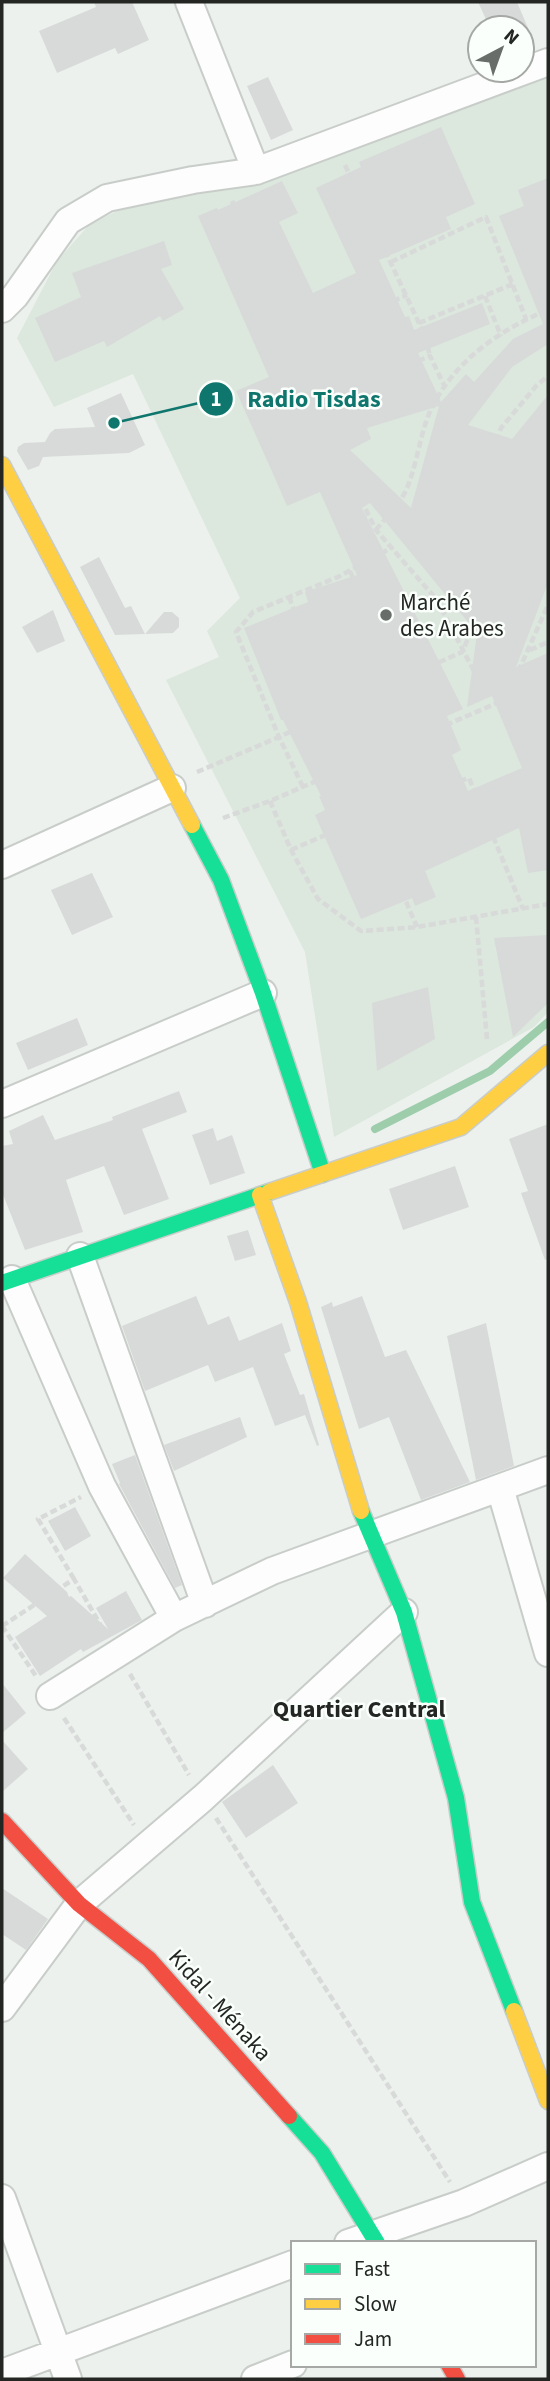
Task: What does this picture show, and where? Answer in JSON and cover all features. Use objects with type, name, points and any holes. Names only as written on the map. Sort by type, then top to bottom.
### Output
[{"type":"street","points":[[189,2],[256,172]]},
{"type":"street","points":[[2,309],[15,296],[68,221],[107,198],[220,176],[256,172],[548,62]]},
{"type":"street","points":[[2,466],[221,880],[263,993],[323,1174]]},
{"type":"street","points":[[2,865],[171,786]]},
{"type":"street","points":[[2,1104],[263,993]]},
{"type":"street","points":[[174,1618],[102,1486],[7,1281],[461,1127],[548,1053]]},
{"type":"street","points":[[260,1195],[298,1302],[370,1535],[404,1612],[456,1798],[472,1902],[548,2101]]},
{"type":"street","points":[[80,1256],[205,1604]]},
{"type":"street","points":[[50,1696],[174,1618],[272,1571],[548,1470]]},
{"type":"street","points":[[500,1488],[548,1653]]},
{"type":"street","points":[[2,2008],[79,1904],[203,1798],[404,1612]]},
{"type":"street","name":"Kidal - Ménaka","points":[[2,1821],[79,1904],[149,1959],[322,2152],[366,2240]]},
{"type":"street","points":[[366,2240],[464,2203],[548,2166]]},
{"type":"street","points":[[2,2198],[68,2379]]},
{"type":"street","points":[[2,2373],[291,2265]]},
{"type":"street","points":[[256,2379],[291,2365]]},
{"type":"path","points":[[334,142],[407,295],[444,386]]},
{"type":"path","points":[[220,176],[297,344],[346,470],[376,530],[437,600],[476,675],[500,664]]},
{"type":"path","points":[[391,262],[486,217],[526,319]]},
{"type":"path","points":[[419,323],[513,284]]},
{"type":"path","points":[[297,344],[407,295]]},
{"type":"path","points":[[485,296],[501,336]]},
{"type":"path","points":[[376,530],[404,496],[428,417],[444,386],[467,359],[526,319],[548,310]]},
{"type":"path","points":[[321,401],[430,356]]},
{"type":"path","points":[[171,786],[462,652],[483,606],[491,548],[470,515],[501,428],[537,385],[548,376]]},
{"type":"path","points":[[520,551],[533,508],[548,476]]},
{"type":"path","points":[[491,548],[510,545],[548,560]]},
{"type":"path","points":[[303,787],[279,737],[236,632],[253,612],[349,571],[393,547]]},
{"type":"path","points":[[536,557],[500,653],[500,664],[523,692],[548,744]]},
{"type":"path","points":[[349,571],[417,736],[447,785]]},
{"type":"path","points":[[289,597],[333,712]]},
{"type":"path","points":[[514,681],[548,605]]},
{"type":"path","points":[[352,645],[376,636]]},
{"type":"path","points":[[529,650],[548,642]]},
{"type":"path","points":[[193,828],[270,801],[548,681]]},
{"type":"path","points":[[291,849],[468,778],[523,909]]},
{"type":"path","points":[[270,801],[291,849],[318,899],[361,931],[416,927],[548,904]]},
{"type":"path","points":[[369,816],[416,927]]},
{"type":"path","points":[[476,917],[487,1038]]},
{"type":"path","points":[[102,1486],[38,1519],[203,1798],[464,2203]]},
{"type":"path","points":[[74,1579],[2,1626],[148,1846]]},
{"type":"shaded area","name":"Marché des Arabes","points":[[548,72],[548,1012],[534,1027],[334,1137],[305,952],[166,680],[219,657],[207,631],[240,598],[133,374],[54,407],[17,338],[57,261],[89,225],[129,205],[510,84],[536,84],[536,76]]},
{"type":"building","points":[[94,2],[132,2],[149,40],[118,54],[115,48],[57,73],[39,31],[96,7]]},
{"type":"building","points":[[478,2],[517,2],[522,14],[484,14]]},
{"type":"building","points":[[268,77],[293,130],[271,140],[247,86]]},
{"type":"building","points":[[441,127],[475,204],[446,217],[451,229],[379,260],[405,317],[409,316],[414,330],[482,303],[490,324],[418,353],[441,402],[466,374],[474,382],[513,339],[543,324],[499,216],[524,206],[518,190],[548,178],[548,344],[512,367],[468,425],[512,439],[548,395],[548,583],[516,667],[548,653],[548,870],[528,873],[519,828],[425,871],[436,897],[415,906],[412,898],[361,919],[315,815],[325,810],[321,796],[281,720],[244,628],[308,602],[305,592],[357,575],[320,492],[287,506],[236,391],[269,377],[198,216],[217,208],[218,210],[282,181],[298,213],[279,222],[313,293],[356,273],[316,188],[361,167],[359,162]],"holes":[[[439,406],[411,508],[350,450],[371,439],[367,428]],[[370,503],[477,633],[467,707],[492,696],[522,768],[468,791],[452,755],[461,750],[447,716],[463,709],[362,508]]]},
{"type":"building","points":[[164,241],[172,265],[161,269],[184,309],[163,321],[160,316],[107,347],[104,341],[55,362],[35,318],[81,297],[72,273]]},
{"type":"building","points":[[121,393],[145,445],[129,453],[43,457],[39,466],[28,470],[17,451],[18,447],[24,443],[45,442],[55,429],[95,427],[87,408]]},
{"type":"building","points":[[99,557],[125,608],[131,606],[145,634],[115,635],[80,567]]},
{"type":"building","points":[[53,610],[65,641],[37,653],[22,627]]},
{"type":"building","points":[[164,612],[172,612],[179,618],[179,627],[173,633],[145,634]]},
{"type":"building","points":[[92,873],[113,917],[72,935],[51,890]]},
{"type":"building","points":[[548,935],[548,1003],[513,1037],[494,938]]},
{"type":"building","points":[[428,987],[435,1039],[377,1071],[372,1003]]},
{"type":"building","points":[[77,1018],[88,1045],[28,1070],[16,1043]]},
{"type":"building","points":[[179,1091],[187,1112],[142,1129],[169,1199],[124,1215],[104,1166],[66,1180],[83,1232],[25,1250],[2,1192],[2,1146],[13,1144],[9,1131],[43,1115],[55,1140],[113,1120],[112,1117]]},
{"type":"building","points":[[548,1124],[548,1259],[545,1260],[521,1193],[528,1191],[509,1139]]},
{"type":"building","points":[[213,1128],[217,1141],[232,1135],[245,1173],[210,1185],[192,1135]]},
{"type":"building","points":[[455,1166],[469,1207],[403,1230],[389,1189]]},
{"type":"building","points":[[248,1230],[256,1255],[235,1261],[227,1236]]},
{"type":"building","points":[[196,1296],[208,1325],[229,1316],[239,1341],[282,1323],[291,1351],[284,1354],[300,1395],[304,1394],[319,1445],[317,1446],[305,1415],[275,1426],[253,1367],[215,1382],[208,1365],[145,1391],[122,1326]]},
{"type":"building","points":[[362,1296],[385,1357],[406,1350],[470,1482],[421,1500],[389,1417],[359,1429],[321,1307],[332,1302],[333,1307]]},
{"type":"building","points":[[486,1323],[514,1466],[476,1480],[447,1336]]},
{"type":"building","points":[[240,1417],[247,1437],[174,1471],[164,1445]]},
{"type":"building","points":[[135,1455],[182,1585],[175,1588],[119,1484],[112,1464]]},
{"type":"building","points":[[75,1507],[91,1536],[65,1551],[48,1521]]},
{"type":"building","points":[[25,1554],[67,1592],[69,1597],[108,1629],[96,1608],[126,1591],[142,1620],[83,1652],[81,1649],[40,1676],[15,1637],[47,1616],[3,1578]]},
{"type":"building","points":[[2,1683],[26,1713],[2,1733]]},
{"type":"building","points":[[2,1740],[28,1769],[2,1792]]},
{"type":"building","points":[[273,1765],[298,1803],[246,1838],[222,1802]]},
{"type":"building","points":[[2,1888],[48,1919],[26,1950],[2,1934]]},
{"type":"waterway","points":[[375,1129],[490,1071],[548,1022]]},
{"type":"traffic: fast","points":[[192,825],[221,880],[263,993],[323,1174]]},
{"type":"traffic: fast","points":[[2,1283],[269,1192]]},
{"type":"traffic: fast","points":[[361,1511],[404,1612],[456,1798],[472,1902],[514,2011]]},
{"type":"traffic: fast","points":[[289,2116],[322,2153],[376,2241]]},
{"type":"traffic: slow","points":[[2,465],[192,825]]},
{"type":"traffic: slow","points":[[269,1192],[461,1127],[548,1053]]},
{"type":"traffic: slow","points":[[260,1195],[298,1302],[361,1511]]},
{"type":"traffic: slow","points":[[514,2011],[548,2101]]},
{"type":"traffic: jam","points":[[2,1821],[79,1904],[149,1959],[289,2116]]},
{"type":"traffic: jam","points":[[450,2367],[457,2379]]},
{"type":"place","name":"Radio Tisdas","points":[[114,423]]},
{"type":"place","name":"Marché des Arabes","points":[[386,615]]},
{"type":"district","name":"Quartier Central","points":[[359,1709]]}]
